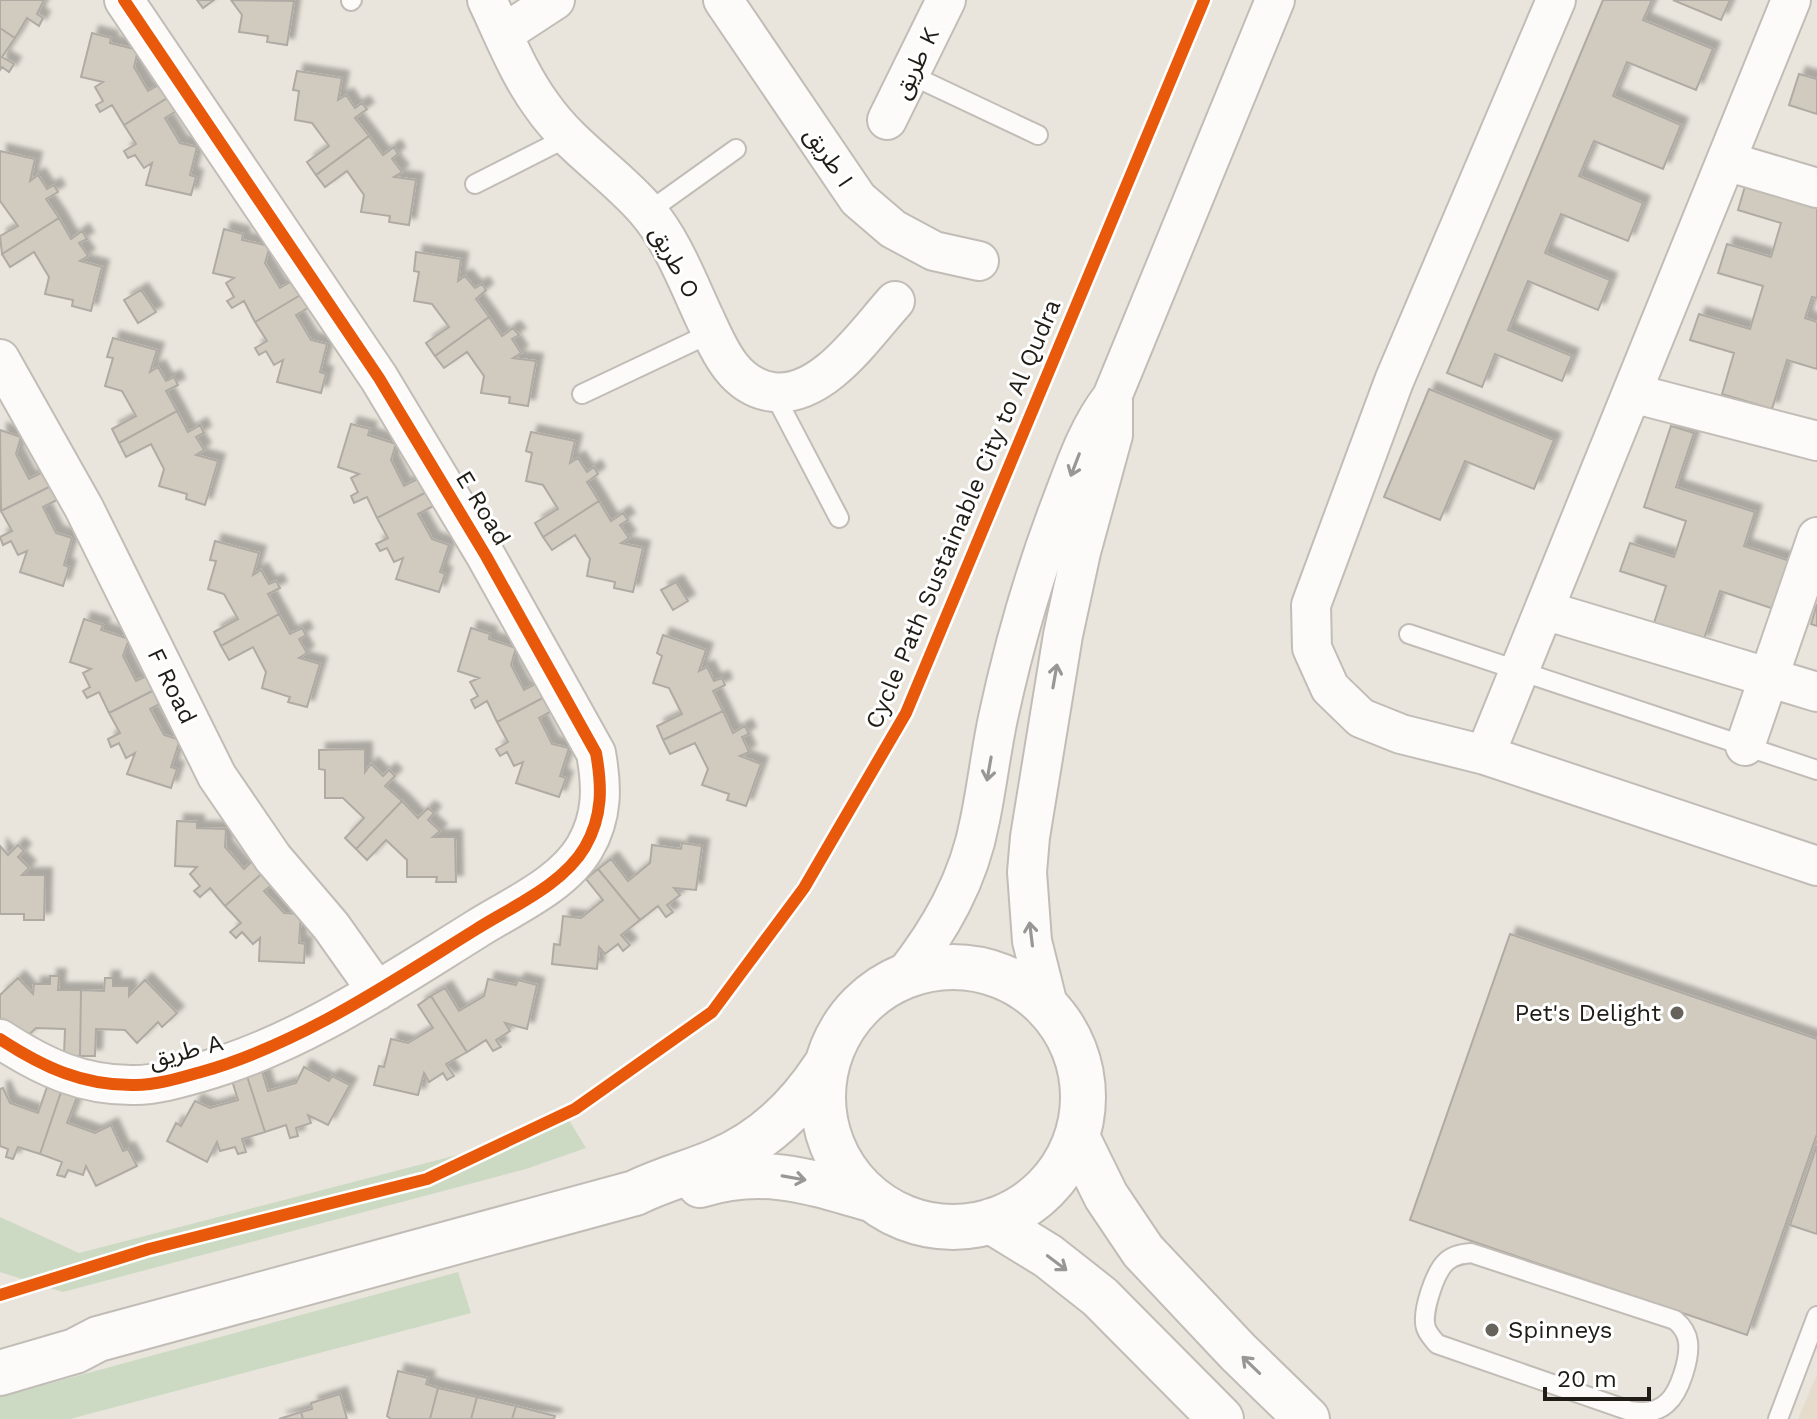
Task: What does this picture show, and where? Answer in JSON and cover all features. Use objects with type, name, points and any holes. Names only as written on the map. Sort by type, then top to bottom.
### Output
[{"type":"street","name":"E Road","points":[[124,0],[379,378],[486,556],[596,753],[601,785],[598,817],[585,847],[564,872],[377,991]]},
{"type":"street","name":"طريق O","points":[[487,0],[523,75],[543,107],[568,137],[627,189],[669,242],[730,368],[749,384],[773,392]]},
{"type":"street","points":[[503,34],[555,0]]},
{"type":"street","name":"طريق I","points":[[723,0],[858,199],[893,229],[934,251],[979,261]]},
{"type":"street","points":[[903,977],[943,920],[971,856],[980,822],[997,721],[1031,590],[1083,445],[1112,397],[1275,0]]},
{"type":"street","points":[[1556,0],[1394,381],[1311,605],[1312,648],[1330,688],[1361,718],[1401,734],[1485,755],[1817,866]]},
{"type":"street","points":[[1485,755],[1791,0]]},
{"type":"street","name":"طريق K","points":[[887,120],[943,2]]},
{"type":"street","points":[[1726,161],[1817,188]]},
{"type":"street","points":[[773,392],[798,390],[821,380],[895,301]]},
{"type":"street","name":"F Road","points":[[0,359],[84,508],[217,776],[273,858],[331,926],[377,991]]},
{"type":"street","points":[[1632,393],[1817,441]]},
{"type":"street","points":[[1049,1009],[1032,941],[1027,872],[1030,837],[1063,635],[1081,552],[1113,435],[1112,397]]},
{"type":"street","points":[[1745,746],[1817,537]]},
{"type":"street","points":[[1544,610],[1817,692]]},
{"type":"street","points":[[0,1373],[75,1351],[98,1339],[635,1193],[676,1174],[713,1163],[757,1139],[795,1107],[824,1068],[845,1023],[881,988],[927,969],[976,969],[1000,976],[1022,986],[1049,1009],[1071,1041],[1080,1064],[1084,1089],[1083,1113],[1077,1137],[1060,1170],[1035,1198],[991,1221],[967,1226],[918,1223],[894,1214],[874,1200],[855,1184],[841,1164],[830,1142],[824,1117],[824,1068]]},
{"type":"street","name":"طريق A","points":[[0,1039],[61,1074],[99,1084],[138,1085],[177,1079],[233,1063],[320,1023],[377,991]]},
{"type":"street","points":[[1077,1137],[1106,1196],[1143,1251],[1238,1352],[1307,1419]]},
{"type":"street","points":[[635,1193],[663,1194],[725,1178],[764,1174],[805,1180],[874,1200]]},
{"type":"street","points":[[991,1221],[1048,1256],[1100,1297],[1221,1419]]},
{"type":"street","points":[[0,1353],[60,1338],[98,1339]]},
{"type":"lane","points":[[911,75],[1038,135]]},
{"type":"lane","points":[[475,184],[568,137]]},
{"type":"lane","points":[[648,212],[736,149]]},
{"type":"lane","points":[[582,394],[711,333]]},
{"type":"lane","points":[[773,392],[839,518]]},
{"type":"lane","points":[[1409,634],[1817,770]]},
{"type":"lane","points":[[1668,1419],[1688,1352],[1682,1326],[1675,1320],[1471,1253],[1451,1258],[1443,1265],[1425,1307],[1424,1318],[1426,1328],[1437,1344],[1623,1414],[1649,1412],[1673,1397]]},
{"type":"lane","points":[[1778,1419],[1817,1316]]},
{"type":"shaded area","points":[[1817,1374],[1817,1419],[1798,1419]]},
{"type":"green space","points":[[561,1107],[586,1148],[526,1169],[63,1292],[0,1272],[0,1217],[79,1253],[523,1138]]},
{"type":"green space","points":[[458,1272],[471,1313],[70,1419],[0,1419],[0,1397]]},
{"type":"building","points":[[0,0],[44,0],[37,14],[43,18],[39,26],[27,18],[15,38],[0,28]]},
{"type":"building","points":[[197,0],[214,0],[203,8]]},
{"type":"building","points":[[231,0],[294,1],[287,45],[267,42],[268,36],[239,32],[242,15]]},
{"type":"building","points":[[1603,0],[1652,0],[1643,20],[1713,49],[1696,90],[1627,62],[1613,96],[1681,125],[1663,169],[1594,141],[1579,176],[1643,203],[1628,241],[1561,214],[1545,253],[1610,280],[1598,310],[1528,281],[1508,330],[1572,356],[1562,381],[1495,354],[1482,387],[1447,373]]},
{"type":"building","points":[[1673,0],[1730,0],[1721,20]]},
{"type":"building","points":[[0,28],[15,38],[2,57],[14,64],[9,72],[2,67],[0,70]]},
{"type":"building","points":[[92,33],[111,38],[110,43],[138,50],[134,67],[148,91],[172,77],[180,90],[124,125],[112,105],[100,112],[96,105],[103,101],[95,87],[103,82],[81,77]]},
{"type":"building","points":[[297,71],[342,78],[338,100],[346,95],[355,108],[362,103],[367,109],[355,118],[369,136],[316,175],[307,162],[329,146],[312,123],[295,120],[299,91],[293,90]]},
{"type":"building","points":[[1799,74],[1817,79],[1817,114],[1789,105]]},
{"type":"building","points":[[180,90],[188,104],[165,118],[180,143],[197,147],[190,175],[196,177],[191,195],[146,185],[152,163],[144,168],[135,155],[128,158],[124,151],[136,144],[124,125]]},
{"type":"building","points":[[369,136],[383,155],[394,147],[398,154],[392,159],[402,172],[394,177],[416,180],[409,225],[389,222],[390,216],[361,212],[364,195],[347,171],[325,187],[316,175]]},
{"type":"building","points":[[0,151],[35,159],[30,181],[38,175],[47,189],[54,185],[58,192],[46,199],[59,218],[2,254],[0,236],[18,226],[0,201]]},
{"type":"building","points":[[1746,183],[1817,204],[1817,298],[1812,297],[1805,318],[1817,322],[1817,369],[1787,360],[1772,409],[1722,394],[1734,353],[1690,340],[1699,314],[1750,329],[1763,286],[1718,273],[1727,244],[1771,257],[1781,223],[1738,210]]},
{"type":"building","points":[[59,218],[71,239],[82,231],[87,239],[79,243],[88,256],[80,261],[102,267],[91,311],[72,306],[73,300],[45,294],[49,277],[34,252],[10,267],[2,254]]},
{"type":"building","points":[[224,229],[243,234],[242,240],[270,246],[265,263],[280,288],[304,274],[312,288],[255,322],[244,301],[232,308],[227,301],[234,297],[226,283],[234,278],[213,273]]},
{"type":"building","points":[[416,252],[461,259],[458,281],[465,276],[475,288],[482,284],[486,290],[476,299],[489,317],[435,356],[426,343],[449,327],[432,304],[414,301],[419,272],[414,271]]},
{"type":"building","points":[[312,288],[320,301],[296,315],[311,340],[327,344],[320,372],[326,374],[321,393],[277,382],[283,360],[274,365],[266,351],[259,355],[255,348],[267,341],[255,322]]},
{"type":"building","points":[[141,290],[156,312],[138,323],[124,300]]},
{"type":"building","points":[[489,317],[502,336],[513,328],[519,335],[512,339],[521,353],[513,358],[536,361],[528,406],[509,403],[510,397],[481,393],[484,376],[467,352],[444,368],[435,356]]},
{"type":"building","points":[[113,338],[157,350],[150,372],[158,367],[166,381],[174,377],[178,385],[166,391],[177,411],[119,443],[112,429],[136,416],[122,391],[105,386],[113,358],[107,357]]},
{"type":"building","points":[[1429,389],[1554,440],[1534,489],[1465,461],[1440,520],[1384,497]]},
{"type":"building","points":[[177,411],[188,432],[200,425],[204,433],[196,437],[204,450],[196,455],[218,461],[205,505],[186,499],[187,494],[159,486],[164,469],[151,444],[126,457],[119,443]]},
{"type":"building","points":[[351,424],[370,429],[368,435],[396,444],[391,460],[404,486],[429,473],[436,487],[377,518],[367,497],[354,503],[351,496],[358,492],[351,478],[359,474],[338,467]]},
{"type":"building","points":[[1671,426],[1694,433],[1676,487],[1755,512],[1744,546],[1790,561],[1774,609],[1720,591],[1703,642],[1653,626],[1666,586],[1620,571],[1630,543],[1674,557],[1686,521],[1644,507]]},
{"type":"building","points":[[0,430],[21,437],[16,454],[29,479],[53,467],[61,481],[1,511]]},
{"type":"building","points":[[531,432],[575,441],[570,463],[578,458],[587,472],[594,467],[598,474],[587,482],[599,501],[543,537],[535,523],[558,509],[543,485],[526,481],[532,453],[526,451]]},
{"type":"building","points":[[61,481],[67,495],[43,507],[56,533],[72,538],[64,565],[69,567],[63,586],[20,572],[27,551],[18,555],[11,541],[3,545],[0,537],[12,531],[1,511]]},
{"type":"building","points":[[436,487],[443,501],[418,514],[432,539],[449,545],[440,572],[445,574],[439,592],[396,579],[403,558],[394,562],[387,548],[380,551],[376,544],[388,538],[377,518]]},
{"type":"building","points":[[599,501],[611,521],[623,513],[628,520],[620,525],[629,538],[621,543],[643,548],[633,592],[614,588],[615,582],[587,576],[590,559],[575,535],[552,550],[543,537]]},
{"type":"building","points":[[215,541],[259,553],[253,575],[261,570],[269,584],[276,581],[280,588],[268,594],[279,614],[221,646],[214,632],[238,619],[224,594],[208,589],[216,561],[210,560]]},
{"type":"building","points":[[676,582],[688,601],[673,610],[661,590]]},
{"type":"building","points":[[1817,604],[1817,626],[1811,624]]},
{"type":"building","points":[[279,614],[290,634],[302,628],[306,635],[299,639],[307,653],[299,658],[320,664],[307,707],[288,702],[290,697],[262,688],[266,672],[253,647],[229,660],[221,646]]},
{"type":"building","points":[[84,619],[103,625],[101,630],[129,639],[123,656],[136,681],[161,669],[168,683],[109,713],[99,692],[87,698],[83,691],[90,687],[83,673],[91,669],[70,662]]},
{"type":"building","points":[[471,628],[490,634],[489,639],[516,648],[511,665],[524,690],[549,677],[556,691],[497,722],[487,701],[475,708],[471,700],[478,696],[470,682],[479,678],[458,671]]},
{"type":"building","points":[[663,635],[706,650],[699,671],[707,667],[714,681],[722,678],[725,685],[713,691],[723,711],[663,740],[657,726],[682,714],[669,688],[653,683],[662,656],[657,653]]},
{"type":"building","points":[[168,683],[175,696],[150,709],[164,735],[180,740],[171,767],[177,769],[171,788],[127,774],[135,753],[126,758],[119,743],[111,747],[108,739],[120,733],[109,713]]},
{"type":"building","points":[[556,691],[563,705],[539,718],[552,744],[569,748],[560,776],[566,778],[559,797],[516,783],[523,762],[514,766],[507,752],[500,756],[496,749],[508,742],[497,722]]},
{"type":"building","points":[[723,711],[733,733],[745,726],[749,734],[742,737],[749,752],[740,756],[761,764],[746,806],[727,800],[729,794],[702,785],[708,769],[695,743],[670,754],[663,740]]},
{"type":"building","points":[[365,749],[365,772],[371,764],[383,776],[389,770],[395,776],[385,786],[402,801],[356,849],[345,838],[364,818],[343,798],[325,798],[325,770],[319,769],[319,750]]},
{"type":"building","points":[[402,801],[418,818],[428,808],[434,813],[428,820],[440,831],[433,837],[455,837],[456,882],[436,882],[437,877],[407,877],[407,860],[386,840],[367,860],[356,849]]},
{"type":"building","points":[[177,821],[197,822],[197,828],[226,829],[225,847],[244,869],[264,850],[275,862],[225,906],[210,888],[200,897],[194,891],[200,886],[190,874],[197,867],[175,866]]},
{"type":"building","points":[[682,843],[702,846],[696,890],[674,888],[680,895],[667,905],[673,912],[666,917],[658,906],[640,920],[598,869],[611,859],[628,881],[650,863],[652,845],[681,849]]},
{"type":"building","points":[[18,845],[24,851],[18,857],[29,868],[22,875],[45,875],[44,920],[24,920],[24,914],[0,914],[0,846],[8,855]]},
{"type":"building","points":[[275,862],[285,874],[264,891],[284,913],[301,914],[299,943],[305,944],[304,963],[259,961],[260,938],[253,944],[242,932],[236,938],[230,932],[241,923],[225,906]]},
{"type":"building","points":[[598,869],[640,920],[621,935],[630,945],[623,951],[618,944],[605,954],[599,947],[597,969],[552,964],[554,944],[560,945],[563,916],[581,918],[603,900],[586,879]]},
{"type":"building","points":[[1510,934],[1817,1039],[1817,1134],[1747,1335],[1410,1220]]},
{"type":"building","points":[[50,976],[59,976],[58,990],[81,990],[80,1056],[64,1056],[65,1029],[36,1028],[23,1040],[3,1019],[0,1022],[0,995],[18,978],[33,994],[34,984],[50,984]]},
{"type":"building","points":[[105,978],[113,978],[113,986],[129,986],[129,996],[145,980],[177,1013],[162,1027],[158,1022],[137,1043],[125,1030],[96,1029],[95,1056],[80,1056],[81,990],[104,991]]},
{"type":"building","points":[[488,979],[516,985],[518,980],[537,985],[527,1029],[505,1023],[510,1031],[496,1040],[501,1047],[493,1051],[486,1040],[467,1052],[431,996],[445,988],[459,1011],[484,996]]},
{"type":"building","points":[[431,996],[467,1052],[446,1064],[454,1076],[447,1080],[443,1073],[429,1082],[424,1073],[418,1095],[374,1085],[379,1066],[384,1067],[391,1039],[408,1043],[433,1028],[418,1005]]},
{"type":"building","points":[[260,1065],[268,1091],[296,1083],[304,1067],[329,1081],[332,1076],[350,1085],[328,1125],[308,1115],[311,1123],[296,1128],[298,1136],[290,1138],[286,1125],[265,1132],[245,1070]]},
{"type":"building","points":[[245,1070],[265,1132],[242,1139],[246,1152],[238,1154],[235,1147],[220,1151],[217,1142],[207,1162],[167,1141],[176,1123],[181,1126],[195,1101],[210,1108],[238,1100],[230,1074]]},
{"type":"building","points":[[47,1087],[61,1092],[40,1154],[18,1147],[13,1159],[6,1157],[8,1149],[0,1146],[0,1089],[3,1088],[10,1103],[38,1113]]},
{"type":"building","points":[[61,1092],[77,1097],[67,1123],[95,1133],[111,1125],[123,1151],[128,1149],[137,1166],[96,1186],[86,1166],[83,1175],[68,1170],[65,1177],[57,1175],[62,1162],[40,1154]]},
{"type":"building","points":[[1817,1145],[1817,1234],[1790,1225]]},
{"type":"building","points":[[398,1371],[428,1378],[426,1384],[438,1388],[430,1419],[391,1419],[387,1416]]},
{"type":"building","points":[[438,1388],[477,1397],[471,1419],[430,1419]]},
{"type":"building","points":[[340,1394],[347,1419],[303,1419],[301,1412],[312,1409],[311,1403]]},
{"type":"building","points":[[477,1397],[516,1406],[512,1419],[471,1419]]},
{"type":"building","points":[[516,1406],[555,1416],[554,1419],[512,1419]]},
{"type":"building","points":[[301,1412],[303,1419],[279,1419]]},
{"type":"cycle path","points":[[0,1039],[64,1073],[116,1084],[160,1082],[238,1060],[342,1011],[550,884],[564,873],[585,847],[600,801],[596,753],[486,556],[379,378],[124,0]]},
{"type":"cycle path","name":"Cycle Path Sustainable City to Al Qudra","points":[[0,1295],[149,1249],[427,1179],[575,1109],[712,1012],[804,888],[906,713],[1204,0]]},
{"type":"place","name":"Pet's Delight","points":[[1677,1013]]},
{"type":"place","name":"Spinneys","points":[[1492,1330]]}]
